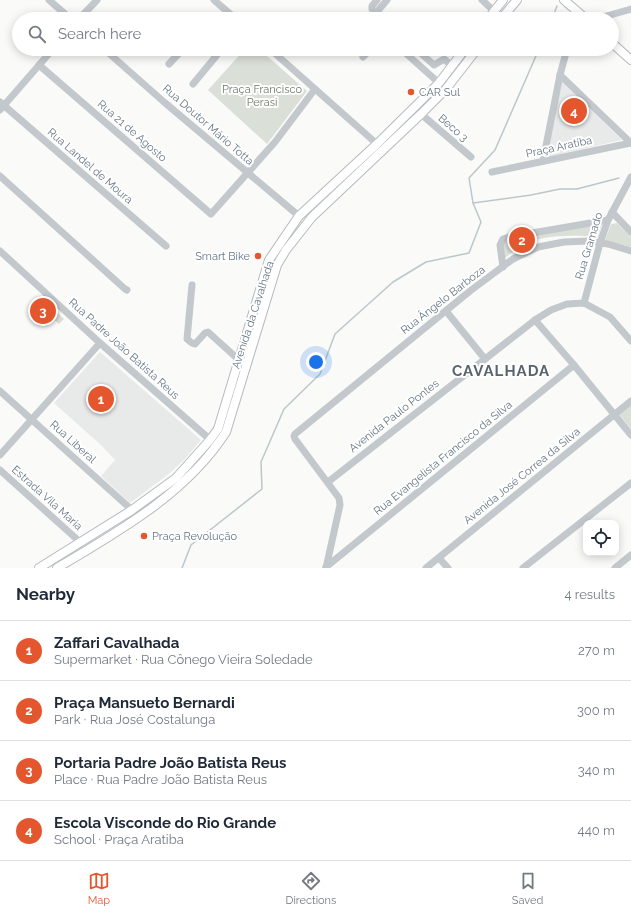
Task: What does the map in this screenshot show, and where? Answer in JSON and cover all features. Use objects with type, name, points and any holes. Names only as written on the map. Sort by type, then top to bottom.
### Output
[{"type":"main road","points":[[494,11],[503,0]]},
{"type":"main road","points":[[507,12],[517,0]]},
{"type":"main road","points":[[566,1],[578,12]]},
{"type":"main road","points":[[619,49],[631,60]]},
{"type":"main road","name":"Avenida da Cavalhada","points":[[39,568],[132,510],[176,478],[210,440],[218,429],[269,260],[298,216],[377,144],[439,83],[460,56]]},
{"type":"main road","name":"Avenida da Cavalhada","points":[[57,568],[107,538],[155,506],[179,487],[218,446],[226,432],[277,265],[286,250],[312,217],[446,89],[472,56]]},
{"type":"main road","points":[[286,250],[298,230],[300,222],[298,216]]},
{"type":"main road","points":[[107,538],[130,516],[132,510]]},
{"type":"street","points":[[49,0],[63,12]]},
{"type":"street","points":[[86,12],[97,0]]},
{"type":"street","points":[[214,0],[228,12]]},
{"type":"street","points":[[375,12],[372,7],[377,0]]},
{"type":"street","points":[[377,12],[387,0]]},
{"type":"street","points":[[482,0],[494,11]]},
{"type":"street","points":[[619,12],[631,9]]},
{"type":"street","points":[[1,106],[47,56]]},
{"type":"street","name":"Rua Doutor Mário Totta","points":[[112,56],[298,216]]},
{"type":"street","points":[[169,64],[176,56]]},
{"type":"street","points":[[193,84],[216,56]]},
{"type":"street","points":[[278,56],[377,144]]},
{"type":"street","points":[[409,56],[439,83]]},
{"type":"street","points":[[424,56],[434,65],[444,59],[452,66]]},
{"type":"street","points":[[543,161],[565,56]]},
{"type":"street","name":"Rua 21 de Agosto","points":[[39,65],[211,214],[248,173]]},
{"type":"street","name":"Praça Aratiba","points":[[560,75],[631,143]]},
{"type":"street","points":[[248,173],[275,142],[315,89]]},
{"type":"street","name":"Rua Landel de Moura","points":[[1,106],[166,246]]},
{"type":"street","name":"Beco 3","points":[[421,114],[471,157]]},
{"type":"street","name":"Praça Aratiba","points":[[492,172],[631,143]]},
{"type":"street","points":[[0,176],[127,290]]},
{"type":"street","name":"Rua Gramado","points":[[584,303],[600,243],[608,220],[631,177]]},
{"type":"street","points":[[612,212],[631,232]]},
{"type":"street","points":[[503,267],[500,245],[503,239],[608,220]]},
{"type":"street","name":"Rua Ângelo Barboza","points":[[328,482],[294,436],[295,434],[446,311],[503,267],[531,250],[546,245],[566,242],[600,243],[631,251]]},
{"type":"street","name":"Rua Padre João Batista Reus","points":[[0,251],[100,343],[218,446]]},
{"type":"street","points":[[192,285],[187,339],[195,344],[208,332],[238,360]]},
{"type":"street","points":[[584,303],[610,317],[631,341]]},
{"type":"street","name":"Avenida Paulo Pontes","points":[[328,482],[535,320],[551,310],[567,304],[584,303]]},
{"type":"street","points":[[446,311],[485,359]]},
{"type":"street","points":[[535,320],[631,435]]},
{"type":"street","points":[[0,455],[100,343]]},
{"type":"street","name":"Rua Evangelista Francisco da Silva","points":[[326,568],[574,365]]},
{"type":"street","name":"Rua Liberal","points":[[0,391],[132,510]]},
{"type":"street","name":"Avenida José Correa da Silva","points":[[426,568],[631,401]]},
{"type":"street","name":"Estrada Vila Maria","points":[[0,470],[80,542]]},
{"type":"street","points":[[326,568],[340,501],[338,494],[328,482]]},
{"type":"street","points":[[523,568],[631,482]]},
{"type":"street","points":[[615,568],[631,555]]},
{"type":"street","points":[[439,558],[448,568]]},
{"type":"shaded area","points":[[562,82],[622,140],[547,157]]},
{"type":"shaded area","points":[[100,352],[201,440],[184,460],[170,473],[130,503],[101,476],[115,460],[102,446],[54,403]]},
{"type":"green space","name":"Praça Francisco Perasi","points":[[239,56],[267,56],[307,91],[267,144],[208,90]]},
{"type":"green space","points":[[617,223],[631,237],[631,247],[605,240],[611,224]]},
{"type":"green space","points":[[602,224],[598,237],[556,236],[535,240],[517,248],[505,258],[502,247],[504,242],[509,240]]},
{"type":"green space","points":[[50,306],[64,319],[59,324],[45,311]]},
{"type":"green space","points":[[631,405],[631,429],[619,414]]},
{"type":"waterway","points":[[555,12],[557,6]]},
{"type":"waterway","points":[[182,568],[191,545],[262,489],[261,462],[284,409],[320,374],[335,334],[393,282],[426,262],[469,253],[481,222],[473,203],[469,178],[495,150],[536,56]]},
{"type":"waterway","points":[[473,203],[531,195],[560,189],[577,189],[619,178]]},
{"type":"place","name":"CAR Sul","points":[[411,92]]},
{"type":"place","name":"Escola Visconde do Rio Grande","points":[[574,111]]},
{"type":"place","name":"Praça Mansueto Bernardi","points":[[522,240]]},
{"type":"place","name":"Smart Bike","points":[[258,256]]},
{"type":"place","name":"Portaria Padre João Batista Reus","points":[[43,311]]},
{"type":"place","name":"Zaffari Cavalhada","points":[[101,399]]},
{"type":"place","name":"Praça Revolução","points":[[144,536]]},
{"type":"district","name":"CAVALHADA","points":[[501,371]]}]
